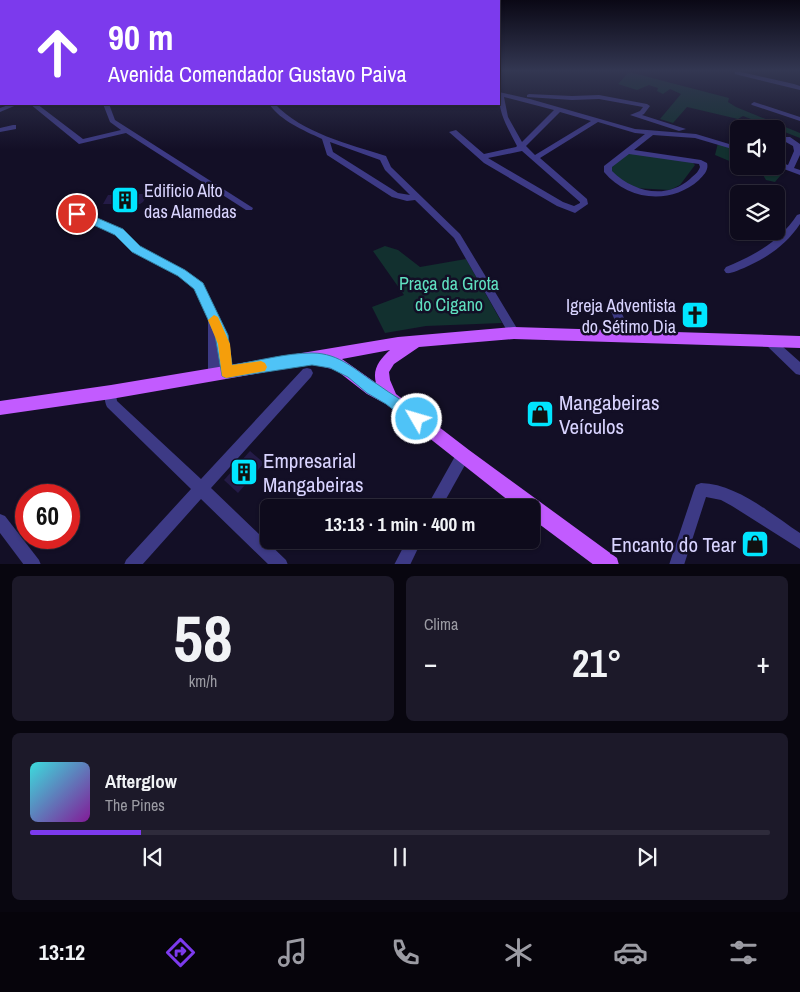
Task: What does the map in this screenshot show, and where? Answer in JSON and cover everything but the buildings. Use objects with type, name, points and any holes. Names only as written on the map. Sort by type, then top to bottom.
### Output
[{"type":"main road","points":[[0,408],[111,392],[398,343],[514,333],[626,335],[800,342]]},
{"type":"main road","points":[[391,399],[383,385],[382,368],[392,356],[419,342]]},
{"type":"main road","points":[[312,359],[339,364],[372,389],[391,399],[463,456],[610,564]]},
{"type":"street","points":[[518,97],[635,131],[712,139]]},
{"type":"street","points":[[558,97],[590,97]]},
{"type":"street","points":[[601,97],[641,103],[647,106],[647,109],[642,113],[633,115],[730,146]]},
{"type":"street","points":[[453,132],[482,157],[560,204],[576,210],[584,204],[584,201],[521,146],[505,117],[500,98]]},
{"type":"street","points":[[754,104],[800,119]]},
{"type":"street","points":[[0,110],[13,105]]},
{"type":"street","points":[[34,105],[82,142],[128,130]]},
{"type":"street","points":[[106,105],[112,120],[249,208]]},
{"type":"street","points":[[273,105],[281,115],[325,137],[383,158],[388,168],[456,236],[514,333]]},
{"type":"street","points":[[482,157],[519,149],[547,124],[559,109]]},
{"type":"street","points":[[635,131],[641,117]]},
{"type":"street","points":[[535,158],[597,120]]},
{"type":"street","points":[[0,130],[13,127]]},
{"type":"street","points":[[627,152],[696,161],[704,168],[686,189],[674,193],[641,192],[621,184],[611,176],[607,169],[608,166],[652,132]]},
{"type":"street","points":[[325,137],[330,153],[395,195],[407,198],[416,197]]},
{"type":"street","points":[[787,139],[797,144],[798,151],[790,168]]},
{"type":"street","points":[[785,166],[800,173]]},
{"type":"street","points":[[72,212],[119,232],[136,249],[194,282],[205,296],[213,319],[220,373]]},
{"type":"street","points":[[729,270],[760,258],[776,247],[790,233],[800,217]]},
{"type":"street","points":[[613,304],[626,335]]},
{"type":"street","points":[[769,341],[800,370]]},
{"type":"street","points":[[131,564],[307,373]]},
{"type":"street","points":[[111,392],[111,404],[280,564]]},
{"type":"street","points":[[438,499],[463,456]]},
{"type":"street","points":[[676,564],[701,490],[707,489],[724,495],[800,542]]},
{"type":"street","points":[[0,521],[34,564]]},
{"type":"street","points":[[401,564],[410,549]]},
{"type":"green space","points":[[678,97],[726,97],[729,98],[728,102],[736,107],[768,120],[753,120],[743,116],[738,119],[687,107],[673,123],[660,119]]},
{"type":"green space","points":[[785,127],[800,133],[800,138],[785,132]]},
{"type":"green space","points":[[718,143],[730,148],[730,161],[715,155]]},
{"type":"green space","points":[[631,153],[692,162],[695,165],[680,185],[670,190],[633,188],[611,174],[609,165],[625,154]]},
{"type":"green space","points":[[763,175],[781,175],[775,182],[766,180]]},
{"type":"green space","name":"Praça da Grota do Cigano","points":[[385,246],[398,250],[420,267],[466,259],[502,323],[426,326],[385,333],[372,307],[404,295],[373,251]]},
{"type":"slow traffic","points":[[214,320],[222,335],[226,372],[261,367]]},
{"type":"place","name":"Edificio Alto das Alamedas","points":[[125,200]]},
{"type":"place","name":"Igreja Adventista do Sétimo Dia","points":[[695,315]]},
{"type":"place","name":"Mangabeiras Veículos","points":[[540,414]]},
{"type":"place","name":"Empresarial Mangabeiras","points":[[244,472]]},
{"type":"place","name":"Encanto do Tear","points":[[755,544]]},
{"type":"route","points":[[77,214],[119,232],[136,249],[182,273],[199,286],[222,335],[226,372],[312,359],[331,362],[353,372],[372,389],[391,399],[417,419]]}]
